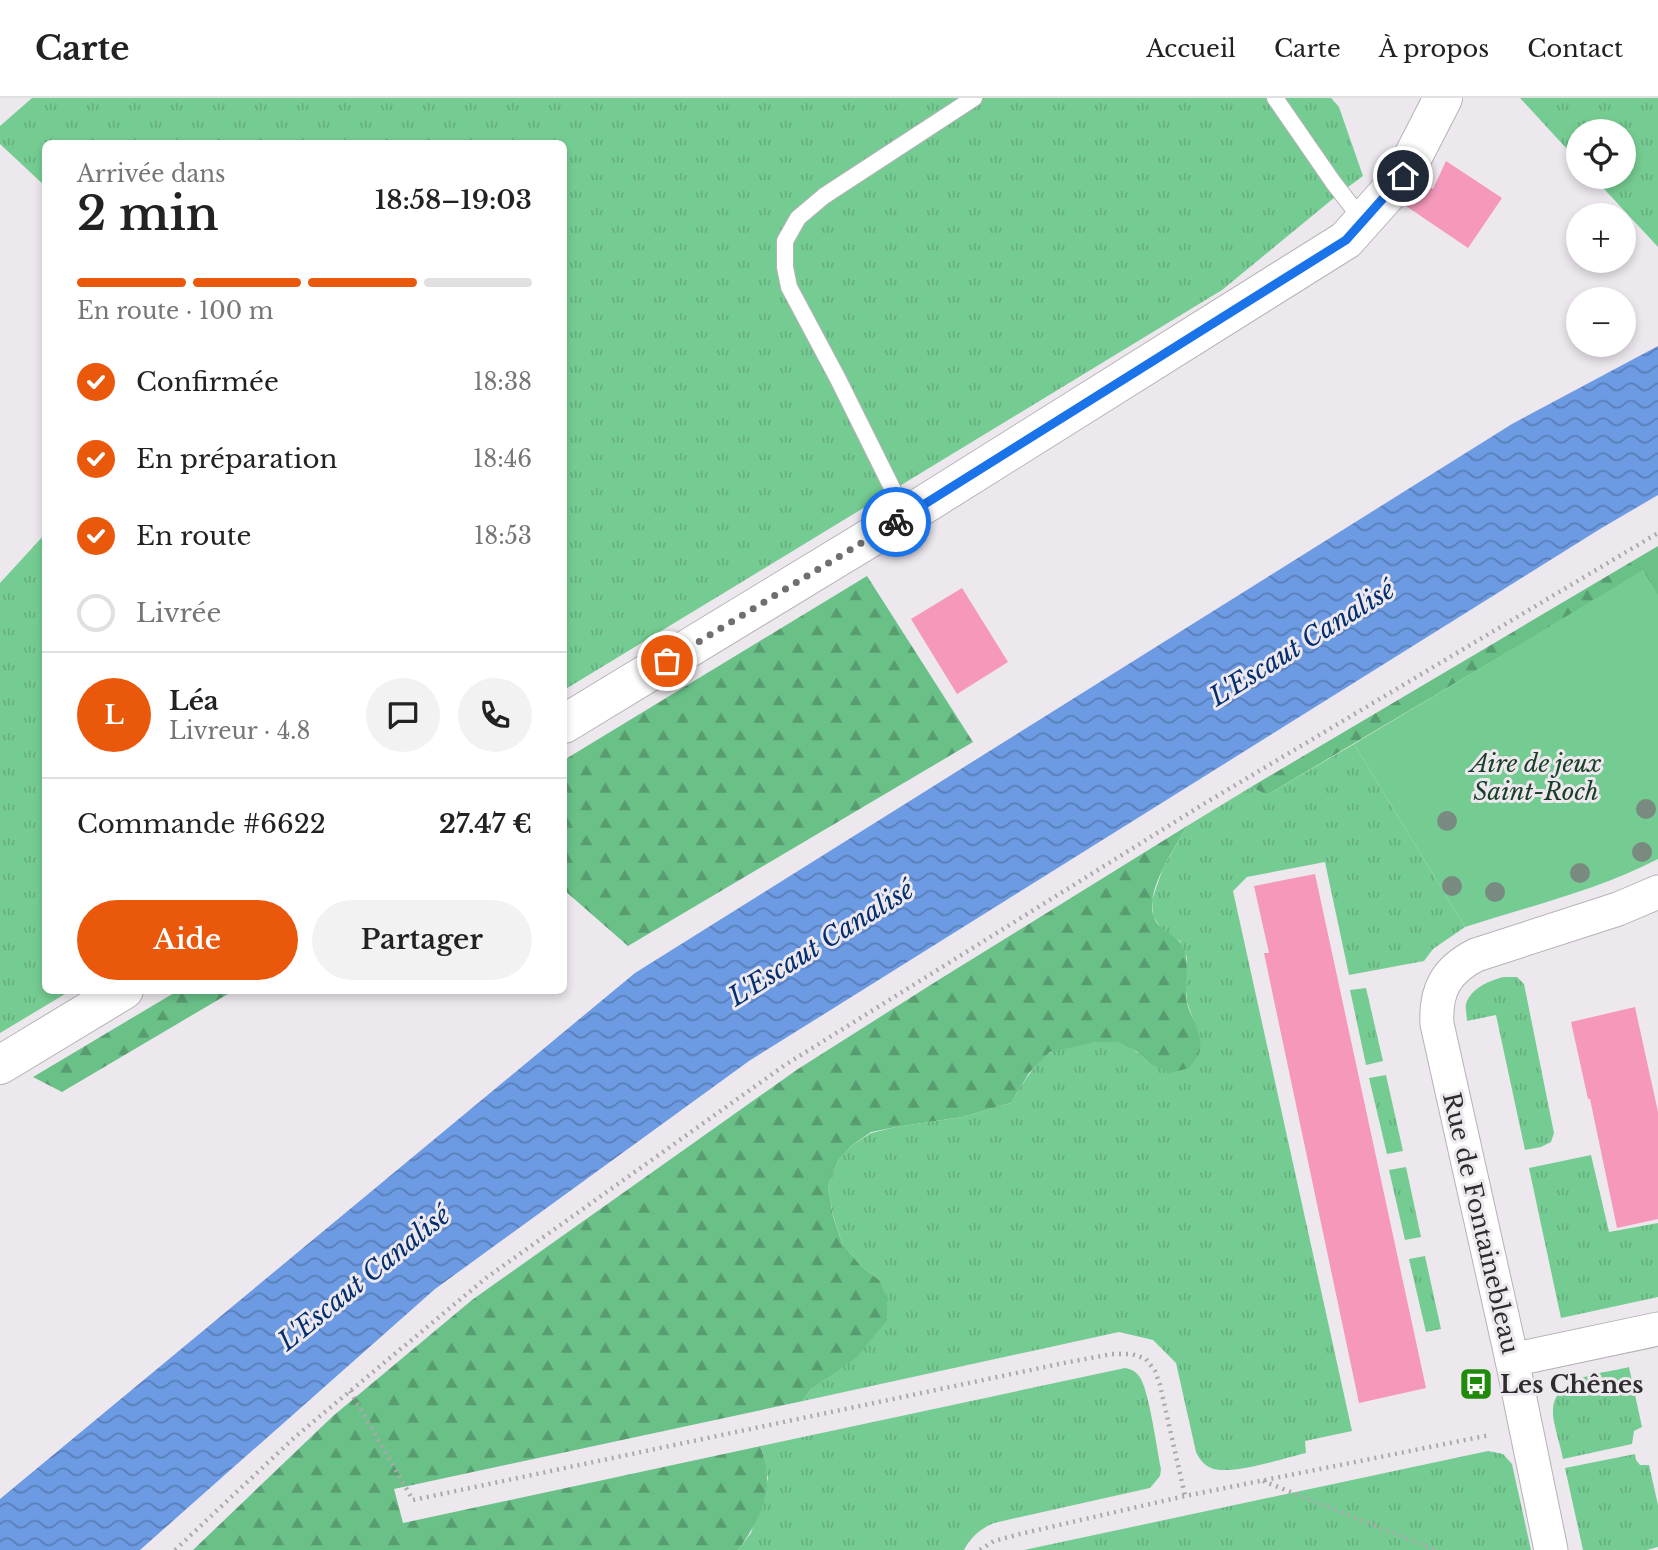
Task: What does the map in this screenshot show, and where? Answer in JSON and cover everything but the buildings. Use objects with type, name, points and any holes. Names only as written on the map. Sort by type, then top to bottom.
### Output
[{"type":"street","points":[[567,722],[906,516],[1346,240],[1403,176],[1443,98]]},
{"type":"street","name":"Rue de Fontainebleau","points":[[1551,1550],[1512,1360],[1437,1024],[1438,1002],[1440,990],[1452,971],[1476,955],[1618,909],[1658,892]]},
{"type":"street","points":[[0,1065],[117,994]]},
{"type":"street","points":[[1512,1360],[1658,1329]]},
{"type":"lane","points":[[906,516],[789,288],[785,267],[785,241],[798,218],[824,196],[974,98]]},
{"type":"lane","points":[[1275,98],[1363,221]]},
{"type":"path","points":[[175,1550],[295,1437],[486,1278],[785,1065],[1202,805],[1658,533]]},
{"type":"path","points":[[351,1391],[413,1500],[1064,1363],[1112,1354],[1132,1354],[1146,1359],[1155,1371],[1185,1496]]},
{"type":"path","points":[[980,1550],[994,1541],[1020,1534],[1185,1496],[1526,1428]]},
{"type":"path","points":[[1262,1481],[1436,1550]]},
{"type":"green space","points":[[32,98],[1331,98],[1339,107],[1363,176],[1222,290],[567,688],[567,140],[42,140],[42,183],[0,144],[0,126]]},
{"type":"green space","points":[[1520,98],[1658,98],[1658,247],[1636,223],[1636,203],[1617,203],[1604,189],[1636,189],[1636,119],[1566,119],[1566,148]]},
{"type":"green space","points":[[42,537],[42,994],[65,994],[0,1033],[0,583]]},
{"type":"green space","points":[[1658,546],[1658,768],[1511,650],[1267,795],[1251,787]]},
{"type":"green space","name":"Aire de jeux Saint-Roch","points":[[1643,570],[1658,595],[1658,859],[1588,889],[1465,927],[1354,744]]},
{"type":"green space","points":[[867,576],[973,742],[628,946],[567,893],[567,758]]},
{"type":"green space","points":[[1354,744],[1465,927],[1433,949],[1424,961],[1349,975],[1325,862],[1247,877],[1233,891],[1352,1431],[1305,1441],[1306,1453],[1285,1459],[1230,1470],[1211,1468],[1202,1462],[1196,1452],[1176,1363],[1153,1340],[1119,1332],[803,1401],[811,1389],[825,1379],[879,1280],[860,1265],[842,1243],[828,1186],[838,1161],[851,1146],[871,1133],[962,1117],[1011,1103],[1042,1059],[1061,1048],[1103,1041],[1119,1042],[1132,1048],[1150,1064],[1198,1033],[1187,1002],[1187,958],[1180,941],[1162,929],[1153,917],[1152,900],[1163,868],[1187,826],[1251,787],[1267,795]]},
{"type":"green space","points":[[1187,826],[1163,869],[1152,905],[1153,915],[1160,927],[1179,941],[1186,955],[1186,996],[1198,1032],[1200,1050],[1197,1057],[1189,1068],[1170,1073],[1150,1064],[1136,1051],[1119,1042],[1096,1042],[1050,1052],[1029,1073],[1011,1103],[962,1117],[871,1132],[851,1146],[838,1161],[828,1186],[833,1216],[842,1243],[860,1265],[879,1280],[887,1298],[887,1320],[856,1358],[811,1389],[803,1401],[394,1489],[403,1523],[761,1446],[767,1475],[765,1498],[754,1526],[738,1550],[193,1550],[333,1416],[472,1300],[798,1069]]},
{"type":"green space","points":[[1503,977],[1517,977],[1524,984],[1554,1133],[1551,1142],[1525,1150],[1496,1015],[1467,1021],[1468,998],[1486,983]]},
{"type":"green space","points":[[1366,988],[1383,1061],[1366,1065],[1350,990]]},
{"type":"green space","points":[[172,994],[228,994],[62,1092],[33,1077]]},
{"type":"green space","points":[[1386,1075],[1403,1151],[1387,1154],[1369,1078]]},
{"type":"green space","points":[[1591,1155],[1609,1232],[1658,1223],[1658,1297],[1561,1318],[1529,1168]]},
{"type":"green space","points":[[1406,1167],[1421,1237],[1405,1240],[1389,1170]]},
{"type":"green space","points":[[1425,1256],[1441,1329],[1426,1332],[1409,1259]]},
{"type":"green space","points":[[1629,1367],[1642,1427],[1634,1431],[1632,1444],[1563,1459],[1553,1415],[1556,1398],[1571,1383],[1582,1378]]},
{"type":"green space","points":[[1125,1368],[1139,1376],[1149,1406],[1161,1469],[1160,1476],[1150,1488],[994,1523],[976,1534],[964,1550],[738,1550],[751,1533],[768,1478],[761,1446]]},
{"type":"green space","points":[[1488,1451],[1503,1454],[1512,1464],[1531,1550],[1024,1550]]},
{"type":"green space","points":[[1635,1454],[1640,1465],[1649,1465],[1658,1505],[1658,1547],[1647,1550],[1583,1550],[1565,1468]]},
{"type":"water","name":"L'Escaut Canalisé","points":[[1658,346],[1658,495],[749,1061],[435,1289],[140,1550],[0,1550],[0,1499],[635,973],[1512,424]]},
{"type":"way so far","points":[[667,661],[896,522]]},
{"type":"place","name":"Les Chênes","points":[[1476,1384]]},
{"type":"route","points":[[896,522],[1346,240],[1403,176]]}]
